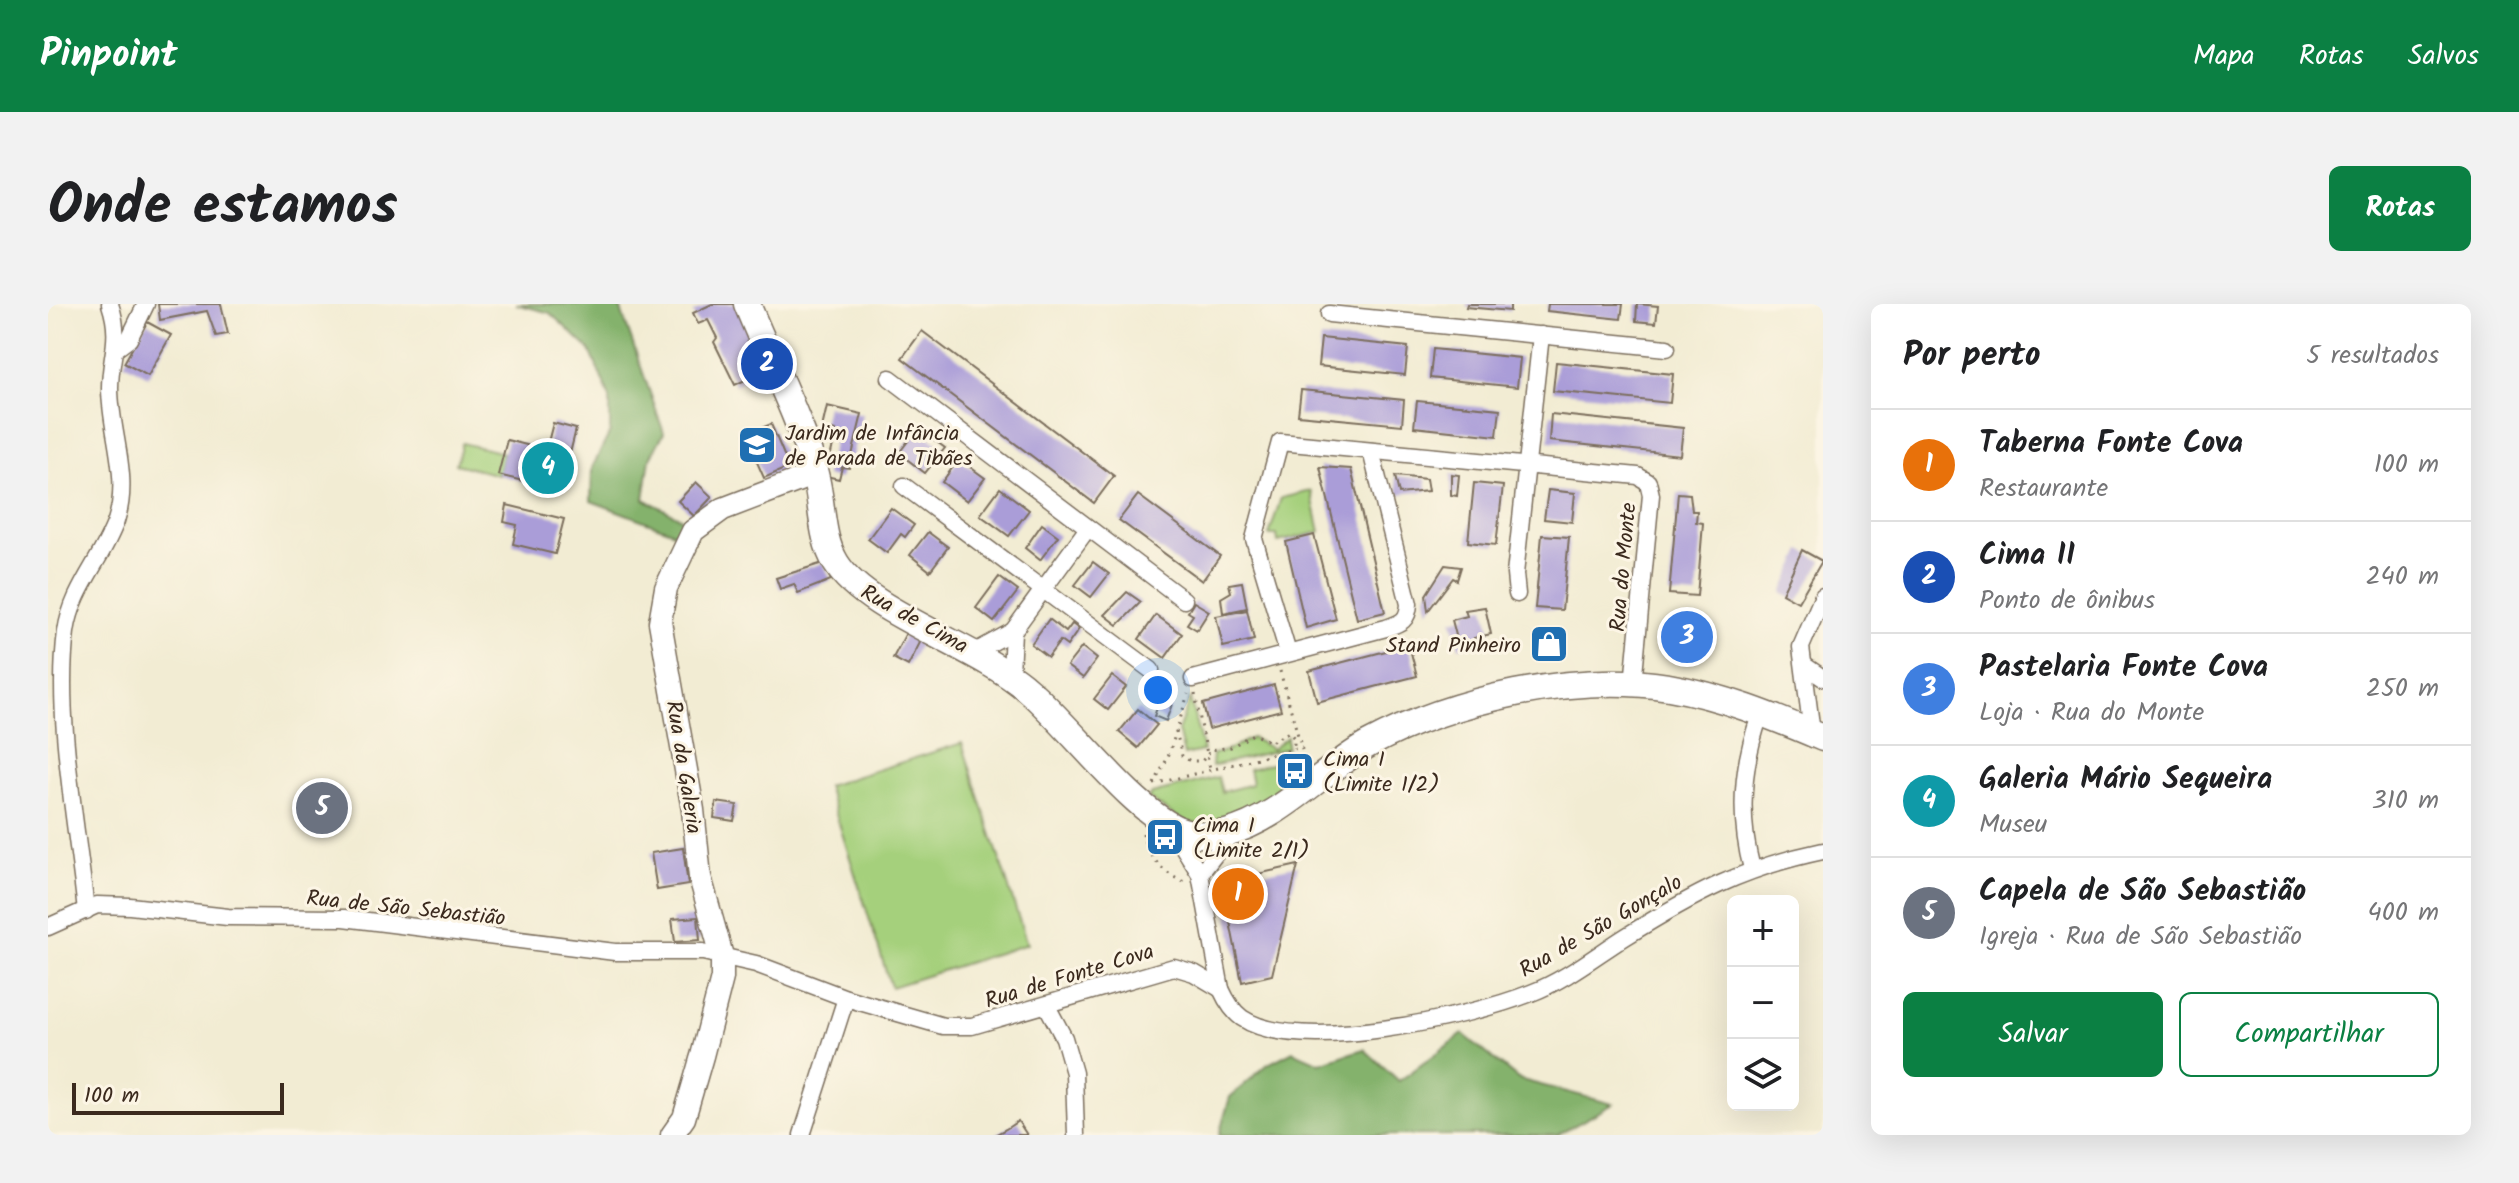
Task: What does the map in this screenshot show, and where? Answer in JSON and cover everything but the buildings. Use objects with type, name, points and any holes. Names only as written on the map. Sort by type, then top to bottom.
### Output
[{"type":"main road","name":"Rua de Cima","points":[[747,304],[815,474],[828,547],[847,579],[874,600],[1011,674],[1054,712],[1158,816]]},
{"type":"main road","points":[[1158,816],[1179,830],[1203,835],[1236,829],[1252,823],[1367,745],[1453,708],[1506,695],[1633,684],[1670,687],[1761,713],[1817,736]]},
{"type":"street","points":[[86,911],[62,676],[74,601],[116,521],[120,452],[109,386],[117,348],[110,304]]},
{"type":"street","points":[[117,348],[129,339],[146,304]]},
{"type":"street","points":[[1329,314],[1667,348]]},
{"type":"street","points":[[1517,594],[1515,574],[1541,335]]},
{"type":"street","points":[[890,378],[1184,600]]},
{"type":"street","points":[[1282,654],[1254,539],[1280,442],[1526,468]]},
{"type":"street","points":[[1193,679],[1386,628],[1402,623],[1408,616],[1409,604],[1371,451]]},
{"type":"street","name":"Rua do Monte","points":[[1526,468],[1638,476],[1648,482],[1651,495],[1633,684]]},
{"type":"street","name":"Rua da Galeria","points":[[672,1135],[684,1118],[702,1056],[722,978],[722,956],[700,877],[693,810],[660,622],[666,588],[674,564],[693,531],[723,509],[815,474]]},
{"type":"street","points":[[904,486],[1151,670]]},
{"type":"street","points":[[975,652],[1013,631],[1088,528]]},
{"type":"street","points":[[1817,736],[1801,647],[1823,596]]},
{"type":"street","points":[[1011,674],[1013,631]]},
{"type":"street","points":[[1804,665],[1823,678]]},
{"type":"street","points":[[1752,869],[1743,788],[1750,743],[1761,713]]},
{"type":"street","points":[[1158,816],[1182,840],[1202,878],[1221,989]]},
{"type":"street","points":[[1202,878],[1236,829]]},
{"type":"street","name":"Rua de São Gonçalo","points":[[1221,989],[1227,1003],[1241,1018],[1264,1028],[1289,1033],[1391,1030],[1533,993],[1700,892],[1752,869],[1823,851]]},
{"type":"street","name":"Rua de São Sebastião","points":[[48,927],[97,905],[228,917],[344,918],[615,952],[722,956]]},
{"type":"street","name":"Rua de Fonte Cova","points":[[722,956],[756,964],[846,998],[943,1026],[972,1026],[1174,967],[1194,973],[1221,989]]},
{"type":"street","points":[[802,1135],[846,998]]},
{"type":"street","points":[[1047,1006],[1064,1038],[1074,1073],[1076,1135]]},
{"type":"path","points":[[1282,654],[1312,783]]},
{"type":"path","points":[[1193,679],[1154,784],[1302,747]]},
{"type":"path","points":[[1193,679],[1210,770]]},
{"type":"path","points":[[1176,731],[1184,758],[1196,762],[1207,757],[1211,750],[1231,747],[1253,734],[1271,742],[1289,732],[1294,738],[1294,749]]},
{"type":"path","points":[[1158,816],[1143,828],[1147,850],[1171,876],[1202,878]]},
{"type":"green space","points":[[516,304],[619,304],[664,433],[650,458],[644,499],[689,522],[679,534],[591,501],[592,468],[610,432],[610,398],[590,350],[550,313]]},
{"type":"green space","points":[[462,443],[504,453],[498,475],[456,464]]},
{"type":"green space","points":[[1311,491],[1320,532],[1278,542],[1277,535],[1269,535],[1281,498]]},
{"type":"green space","points":[[1190,699],[1203,751],[1184,755],[1178,731]]},
{"type":"green space","points":[[1287,737],[1287,748],[1212,766],[1213,754],[1252,738],[1272,749]]},
{"type":"green space","points":[[962,743],[1027,944],[891,987],[827,786]]},
{"type":"green space","points":[[1296,758],[1300,771],[1290,774],[1288,788],[1230,820],[1191,823],[1148,798],[1152,794],[1218,777],[1222,792],[1252,784],[1249,769]]},
{"type":"green space","points":[[1463,1034],[1518,1079],[1613,1104],[1557,1135],[1219,1135],[1230,1097],[1268,1064],[1293,1051],[1320,1063],[1364,1049],[1399,1081]]},
{"type":"place","name":"Cima II","points":[[767,364]]},
{"type":"place","name":"Jardim de Infância de Parada de Tibães","points":[[757,445]]},
{"type":"place","name":"Galeria Mário Sequeira","points":[[548,468]]},
{"type":"place","name":"Pastelaria Fonte Cova","points":[[1687,637]]},
{"type":"place","name":"Stand Pinheiro","points":[[1549,644]]},
{"type":"place","name":"Cima I (Limite 1/2)","points":[[1295,771]]},
{"type":"place","name":"Capela de São Sebastião","points":[[322,808]]},
{"type":"place","name":"Cima I (Limite 2/1)","points":[[1165,837]]},
{"type":"place","name":"Taberna Fonte Cova","points":[[1238,894]]}]
